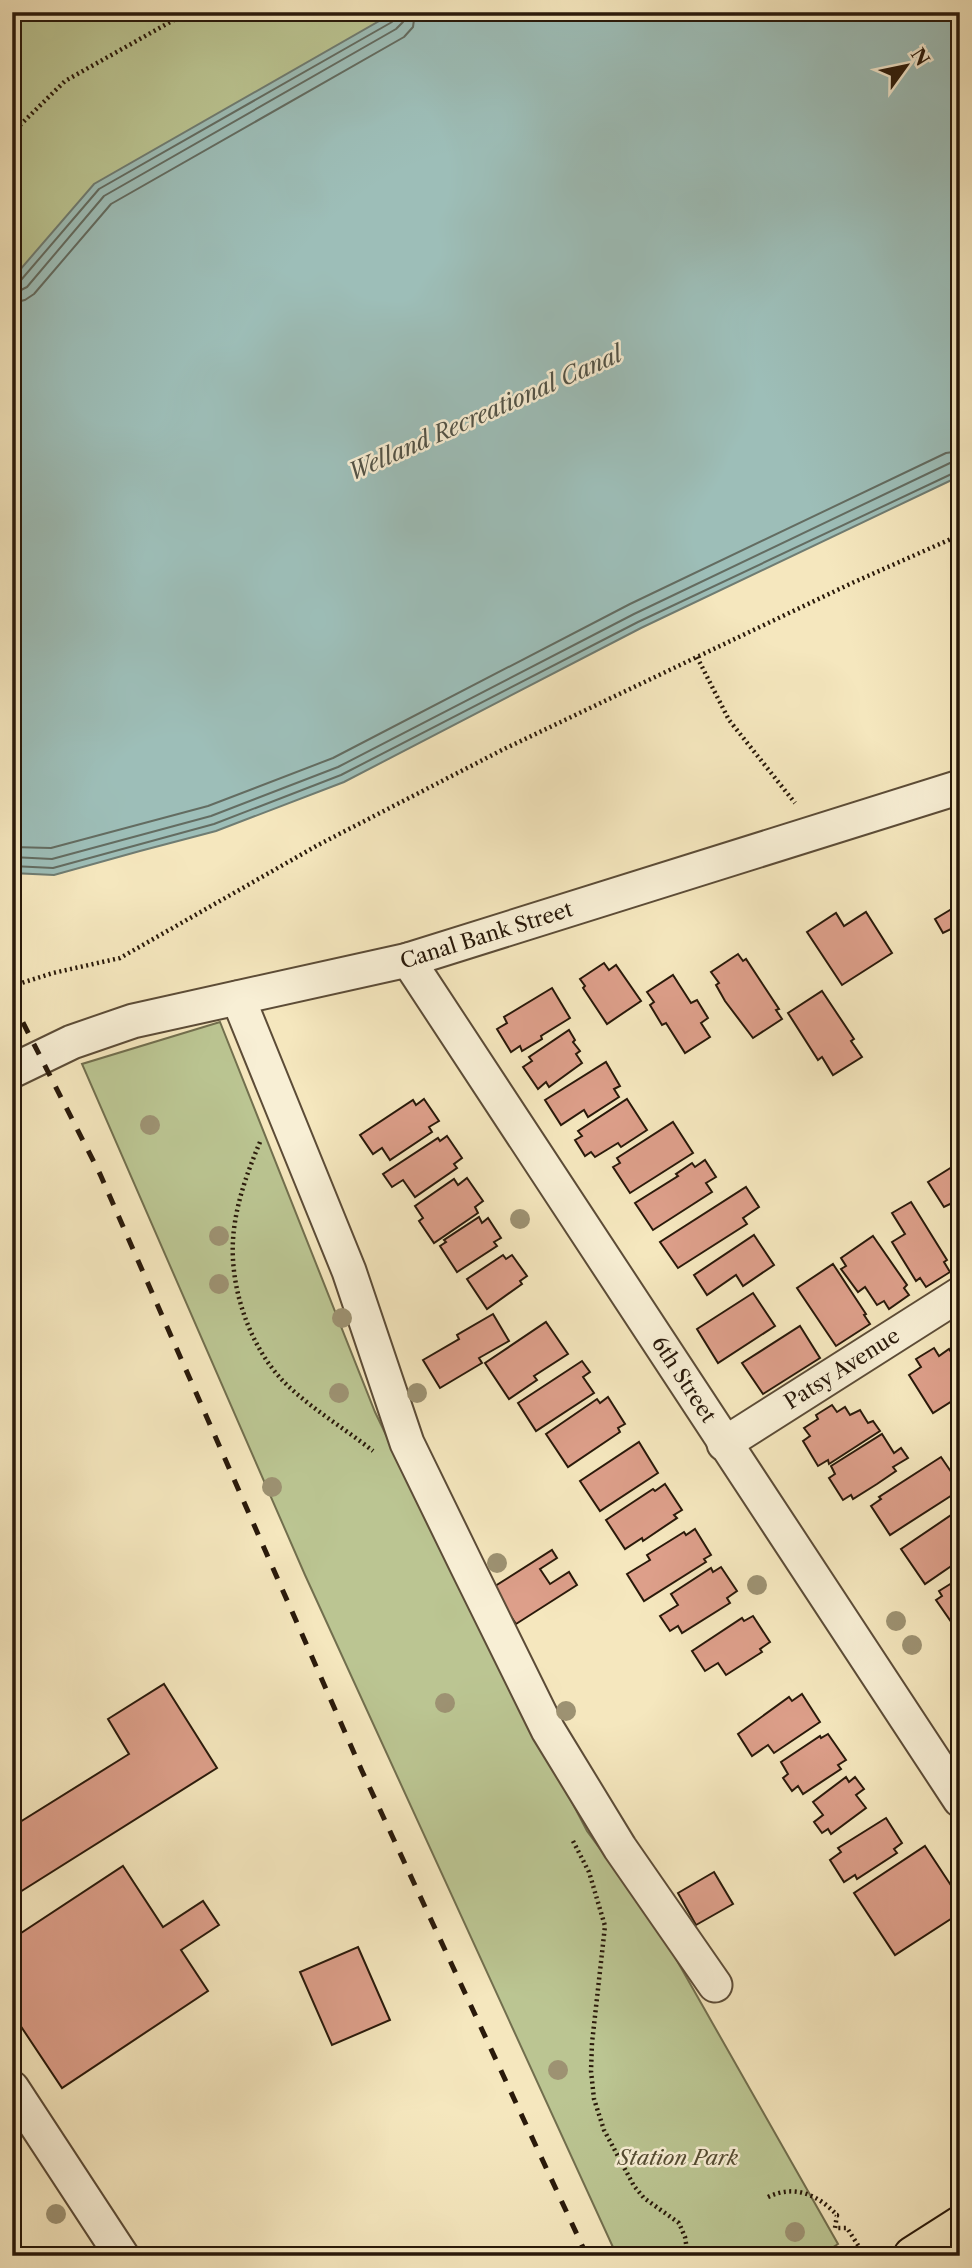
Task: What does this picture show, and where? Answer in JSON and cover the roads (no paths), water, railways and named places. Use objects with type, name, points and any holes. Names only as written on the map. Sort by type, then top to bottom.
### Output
[{"type":"main road","points":[[913,2256],[960,2226]]},
{"type":"street","name":"Canal Bank Street","points":[[12,1071],[72,1042],[133,1021],[408,960],[960,787]]},
{"type":"street","name":"6th Street","points":[[408,960],[960,1800]]},
{"type":"street","points":[[238,998],[349,1271],[407,1443],[548,1730],[620,1848],[715,1985]]},
{"type":"street","name":"Patsy Avenue","points":[[724,1444],[960,1294]]},
{"type":"street","points":[[12,2088],[121,2255]]},
{"type":"water","name":"Welland Recreational Canal","points":[[395,12],[960,12],[960,476],[641,628],[344,782],[216,831],[54,875],[12,873],[12,279],[94,184]]},
{"type":"railway","points":[[12,1001],[100,1174],[362,1771],[587,2256]]},
{"type":"park label","name":"Station Park","points":[[678,2158]]}]
